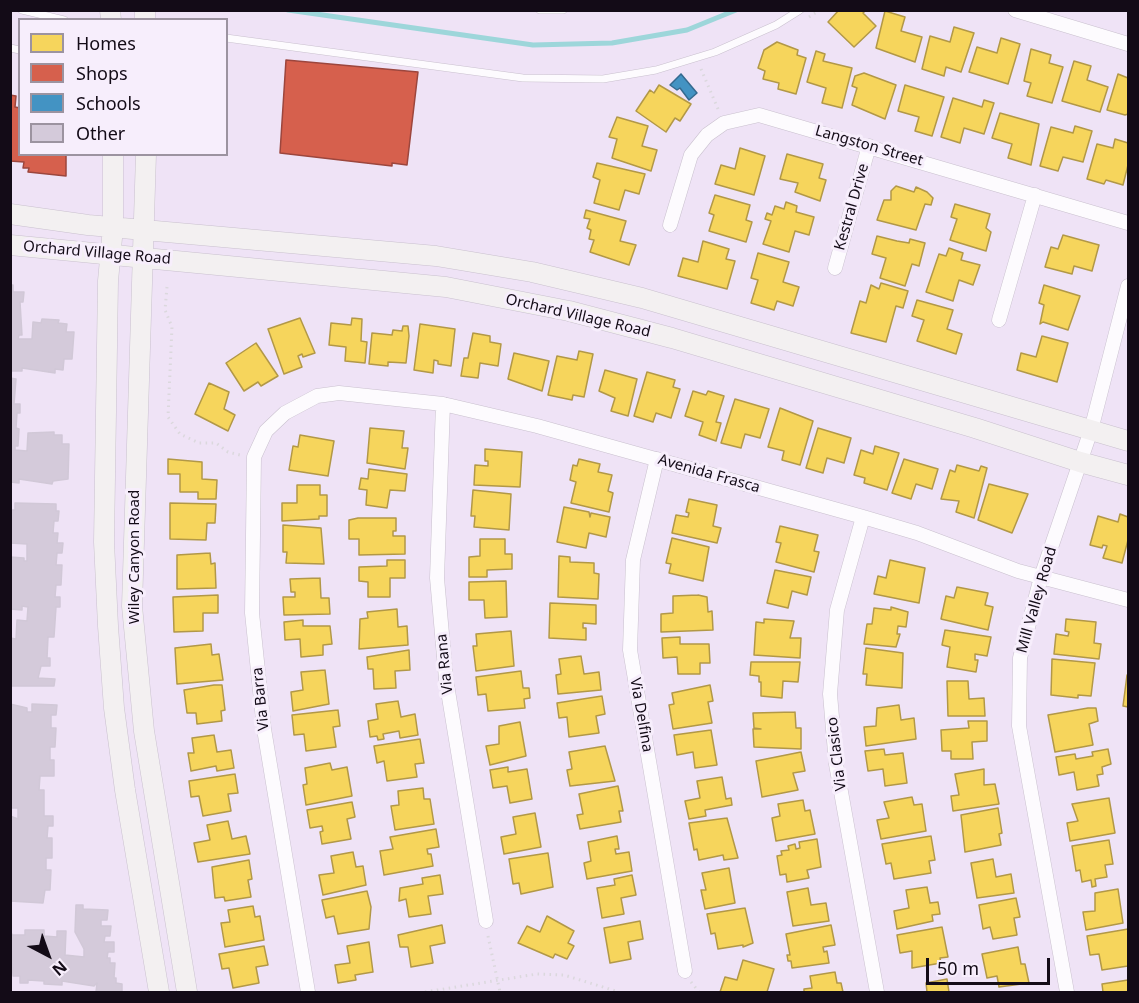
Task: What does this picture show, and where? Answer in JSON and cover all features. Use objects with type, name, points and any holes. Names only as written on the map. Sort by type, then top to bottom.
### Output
[{"type":"main road","name":"Wiley Canyon Road","points":[[113,156],[113,227],[108,281],[104,542],[108,626],[114,708],[125,790],[159,993]]},
{"type":"main road","name":"Wiley Canyon Road","points":[[146,156],[132,606],[144,730],[187,993]]},
{"type":"main road","name":"Orchard Village Road","points":[[10,214],[113,227],[436,256],[544,275],[642,298],[1128,441]]},
{"type":"main road","name":"Orchard Village Road","points":[[10,245],[446,287],[569,311],[672,338],[1128,475]]},
{"type":"street","points":[[1015,10],[1128,44]]},
{"type":"street","name":"Langston Street","points":[[670,225],[691,155],[707,135],[724,123],[759,115],[1128,223]]},
{"type":"street","name":"Kestral Drive","points":[[835,268],[869,146]]},
{"type":"street","points":[[999,320],[1035,195]]},
{"type":"street","name":"Mill Valley Road","points":[[1067,993],[1019,726],[1020,658],[1041,577],[1091,430],[1128,286]]},
{"type":"street","name":"Avenida Frasca","points":[[285,413],[317,396],[339,393],[443,404],[537,426],[863,517],[1041,577],[1128,600]]},
{"type":"street","name":"Via Rana","points":[[443,404],[438,589],[446,679],[486,921]]},
{"type":"street","name":"Via Barra","points":[[285,413],[266,431],[254,457],[252,613],[264,729],[308,993]]},
{"type":"street","name":"Via Delfina","points":[[657,459],[633,560],[630,650],[685,971]]},
{"type":"street","name":"Via Clasico","points":[[863,517],[837,610],[830,694],[836,764],[877,993]]},
{"type":"lane","points":[[22,10],[56,18]]},
{"type":"lane","points":[[540,10],[563,10]]},
{"type":"lane","points":[[228,38],[523,78],[603,79],[656,70],[715,52],[776,25],[800,10]]},
{"type":"path","points":[[803,21],[820,10]]},
{"type":"path","points":[[710,65],[701,68],[700,71],[724,123]]},
{"type":"path","points":[[167,287],[165,310],[171,327],[168,417],[180,434],[199,443],[216,443],[228,452],[254,457]]},
{"type":"path","points":[[486,921],[500,993]]},
{"type":"path","points":[[424,993],[520,975],[564,975],[619,993]]},
{"type":"building: Homes","points":[[839,10],[866,10],[863,13],[876,26],[854,47],[828,22]]},
{"type":"building: Homes","points":[[885,11],[905,17],[901,31],[922,37],[915,62],[876,48]]},
{"type":"building: Homes","points":[[954,27],[974,33],[961,72],[946,67],[944,76],[922,69],[930,36],[950,42]]},
{"type":"building: Homes","points":[[1001,38],[1020,44],[1008,84],[969,72],[977,47],[997,53]]},
{"type":"building: Homes","points":[[777,42],[798,50],[797,55],[806,58],[796,94],[778,89],[779,83],[763,79],[765,71],[758,68],[764,50]]},
{"type":"building: Homes","points":[[1031,49],[1051,55],[1049,63],[1063,67],[1052,103],[1027,96],[1031,83],[1024,81]]},
{"type":"building: Homes","points":[[816,51],[825,54],[823,61],[852,68],[842,108],[822,103],[826,88],[807,82]]},
{"type":"building: Homes","points":[[1074,61],[1091,66],[1087,80],[1108,87],[1100,112],[1062,101]]},
{"type":"building: Homes","points":[[864,73],[896,85],[885,119],[852,105],[857,88],[852,86],[855,76]]},
{"type":"building: Homes","points":[[1118,74],[1128,78],[1128,114],[1125,115],[1107,110]]},
{"type":"building: Homes","points":[[659,85],[691,104],[680,121],[675,118],[666,132],[636,111],[650,90],[654,93]]},
{"type":"building: Homes","points":[[905,85],[944,97],[932,136],[915,131],[919,117],[898,111]]},
{"type":"building: Homes","points":[[953,98],[982,107],[984,100],[994,103],[984,134],[964,128],[960,143],[941,137]]},
{"type":"building: Homes","points":[[1000,113],[1039,124],[1031,165],[1008,158],[1012,144],[992,138]]},
{"type":"building: Homes","points":[[617,117],[648,126],[642,146],[657,150],[651,171],[612,158],[617,139],[609,137]]},
{"type":"building: Homes","points":[[1075,126],[1092,131],[1083,162],[1063,157],[1058,171],[1040,166],[1051,127],[1073,133]]},
{"type":"building: Homes","points":[[1115,139],[1128,143],[1128,165],[1123,185],[1106,180],[1104,184],[1087,179],[1097,144],[1113,148]]},
{"type":"building: Homes","points":[[740,148],[765,156],[754,195],[715,184],[721,165],[735,169]]},
{"type":"building: Homes","points":[[787,154],[823,164],[819,178],[826,180],[820,201],[795,192],[798,183],[780,179]]},
{"type":"building: Homes","points":[[597,163],[645,174],[639,194],[625,190],[619,210],[594,203],[600,180],[593,177]]},
{"type":"building: Homes","points":[[896,186],[914,192],[916,187],[933,198],[931,205],[925,204],[916,230],[877,220],[884,200],[891,200],[891,191]]},
{"type":"building: Homes","points":[[715,195],[750,205],[746,220],[752,222],[746,242],[709,231],[714,215],[709,213]]},
{"type":"building: Homes","points":[[786,202],[797,206],[796,212],[814,217],[809,235],[795,231],[789,252],[763,244],[771,221],[765,219],[767,213],[772,215],[775,206],[784,209]]},
{"type":"building: Homes","points":[[955,204],[990,214],[986,228],[991,232],[986,251],[950,240],[957,219],[951,217]]},
{"type":"building: Homes","points":[[586,210],[626,221],[620,241],[636,245],[629,265],[590,252],[594,240],[589,239],[591,230],[587,228],[590,219],[584,218]]},
{"type":"building: Homes","points":[[1063,235],[1099,245],[1092,271],[1074,266],[1072,274],[1045,267],[1051,247],[1058,249]]},
{"type":"building: Homes","points":[[877,236],[909,243],[910,239],[925,243],[919,266],[912,264],[905,286],[880,278],[886,258],[872,254]]},
{"type":"building: Homes","points":[[703,241],[729,249],[726,259],[735,261],[727,289],[678,276],[683,258],[698,262]]},
{"type":"building: Homes","points":[[949,248],[963,253],[961,260],[980,265],[973,285],[959,280],[953,301],[926,292],[939,254],[946,256]]},
{"type":"building: Homes","points":[[758,253],[789,262],[783,282],[799,287],[793,306],[777,301],[774,310],[751,303],[758,280],[751,278]]},
{"type":"building: Homes","points":[[881,283],[908,291],[903,308],[896,306],[886,342],[851,333],[860,301],[866,303],[871,285],[879,289]]},
{"type":"building: Homes","points":[[1044,285],[1080,296],[1068,330],[1043,322],[1040,324],[1044,305],[1039,303]]},
{"type":"building: Homes","points":[[917,300],[953,310],[947,329],[962,334],[956,354],[917,341],[924,320],[912,316]]},
{"type":"building: Homes","points":[[300,318],[315,353],[303,357],[302,354],[298,356],[302,367],[284,374],[268,329]]},
{"type":"building: Homes","points":[[352,318],[362,319],[361,341],[367,342],[365,363],[345,361],[346,347],[329,345],[331,323],[351,325]]},
{"type":"building: Homes","points":[[420,324],[455,329],[451,366],[438,364],[438,361],[434,360],[433,373],[414,370]]},
{"type":"building: Homes","points":[[403,326],[408,326],[409,336],[406,363],[388,362],[388,366],[369,364],[372,333],[392,335],[393,330],[402,331]]},
{"type":"building: Homes","points":[[473,333],[490,336],[490,342],[501,344],[498,366],[480,363],[478,378],[461,376],[464,358],[468,358]]},
{"type":"building: Homes","points":[[1042,336],[1068,343],[1057,382],[1017,370],[1021,353],[1036,357]]},
{"type":"building: Homes","points":[[256,343],[278,376],[261,386],[258,382],[244,391],[226,363]]},
{"type":"building: Homes","points":[[579,351],[593,354],[584,397],[573,395],[572,400],[548,395],[557,356],[577,360]]},
{"type":"building: Homes","points":[[514,353],[549,361],[542,391],[508,379]]},
{"type":"building: Homes","points":[[605,370],[637,379],[628,416],[611,411],[615,398],[599,391]]},
{"type":"building: Homes","points":[[647,372],[675,380],[673,387],[680,389],[671,418],[656,413],[653,422],[634,416]]},
{"type":"building: Homes","points":[[209,383],[229,392],[224,409],[235,415],[228,431],[195,414]]},
{"type":"building: Homes","points":[[693,391],[706,395],[708,391],[724,396],[716,422],[721,423],[716,441],[699,435],[703,422],[685,416]]},
{"type":"building: Homes","points":[[735,399],[769,409],[760,438],[745,434],[741,448],[721,443]]},
{"type":"building: Homes","points":[[780,408],[813,421],[800,465],[782,460],[784,451],[768,447]]},
{"type":"building: Homes","points":[[370,428],[404,431],[402,448],[408,448],[405,469],[367,463]]},
{"type":"building: Homes","points":[[818,428],[851,438],[844,463],[827,458],[823,473],[806,468]]},
{"type":"building: Homes","points":[[300,435],[334,441],[328,476],[289,470],[293,446],[298,447]]},
{"type":"building: Homes","points":[[875,446],[899,453],[887,490],[864,483],[865,478],[854,475],[861,450],[873,454]]},
{"type":"building: Homes","points":[[485,449],[522,452],[520,487],[474,485],[475,465],[488,466],[488,461],[485,461]]},
{"type":"building: Homes","points":[[168,459],[202,462],[202,479],[217,480],[216,499],[198,499],[198,492],[180,492],[180,474],[168,474]]},
{"type":"building: Homes","points":[[579,459],[600,464],[598,472],[612,475],[608,491],[613,493],[609,512],[571,503],[576,482],[570,480],[573,465],[577,466]]},
{"type":"building: Homes","points":[[904,459],[938,469],[932,489],[916,484],[911,499],[892,493]]},
{"type":"building: Homes","points":[[957,465],[979,471],[981,466],[987,468],[974,518],[956,512],[959,501],[941,499],[950,470],[955,472]]},
{"type":"building: Homes","points":[[369,469],[407,474],[405,491],[390,490],[387,508],[366,505],[367,490],[359,489],[361,478],[368,479]]},
{"type":"building: Homes","points":[[989,484],[1028,494],[1012,533],[978,520]]},
{"type":"building: Homes","points":[[297,485],[320,485],[320,495],[327,495],[327,516],[319,516],[319,519],[282,521],[282,503],[297,503]]},
{"type":"building: Homes","points":[[473,490],[511,494],[509,530],[474,527],[475,516],[471,516]]},
{"type":"building: Homes","points":[[689,499],[717,505],[713,526],[721,528],[717,543],[672,533],[676,515],[688,517],[689,513],[686,512]]},
{"type":"building: Homes","points":[[170,503],[216,504],[215,523],[207,523],[206,540],[170,539]]},
{"type":"building: Homes","points":[[564,507],[589,512],[590,517],[591,513],[610,517],[606,537],[589,533],[586,548],[557,542]]},
{"type":"building: Homes","points":[[1120,514],[1128,517],[1128,540],[1122,563],[1103,558],[1107,546],[1103,545],[1102,548],[1090,545],[1098,516],[1118,522]]},
{"type":"building: Homes","points":[[396,518],[396,531],[393,531],[393,536],[405,536],[405,554],[359,555],[359,539],[349,539],[349,520]]},
{"type":"building: Homes","points":[[283,525],[321,528],[324,564],[286,563],[287,552],[283,552]]},
{"type":"building: Homes","points":[[780,526],[818,535],[814,551],[819,552],[814,572],[776,562],[781,543],[776,542]]},
{"type":"building: Homes","points":[[672,538],[709,547],[703,581],[669,573],[671,564],[666,563]]},
{"type":"building: Homes","points":[[480,539],[505,539],[505,554],[512,554],[512,569],[487,570],[487,577],[469,577],[469,557],[480,556]]},
{"type":"building: Homes","points":[[210,553],[211,564],[215,563],[216,588],[177,589],[177,555]]},
{"type":"building: Homes","points":[[559,556],[570,557],[570,562],[594,563],[594,573],[599,574],[598,599],[558,597]]},
{"type":"building: Homes","points":[[387,560],[405,560],[405,578],[390,578],[390,597],[368,597],[368,582],[359,581],[359,567],[387,566]]},
{"type":"building: Homes","points":[[890,560],[925,568],[919,603],[874,594],[878,576],[886,578]]},
{"type":"building: Homes","points":[[775,570],[811,577],[807,595],[792,591],[788,608],[767,603]]},
{"type":"building: Homes","points":[[320,578],[321,598],[329,598],[330,614],[284,615],[283,597],[295,597],[295,592],[291,592],[290,579]]},
{"type":"building: Homes","points":[[506,581],[507,617],[485,618],[484,600],[469,600],[469,582]]},
{"type":"building: Homes","points":[[957,587],[988,593],[985,605],[993,607],[988,630],[941,619],[946,596],[954,598]]},
{"type":"building: Homes","points":[[218,595],[218,613],[203,613],[203,631],[174,632],[173,597]]},
{"type":"building: Homes","points":[[673,596],[707,597],[708,612],[712,611],[713,630],[661,632],[661,614],[673,613]]},
{"type":"building: Homes","points":[[550,603],[596,605],[596,624],[583,623],[583,628],[586,628],[586,640],[549,638]]},
{"type":"building: Homes","points":[[891,607],[908,612],[906,627],[898,626],[897,634],[900,634],[896,647],[864,644],[867,624],[872,624],[874,608],[891,610]]},
{"type":"building: Homes","points":[[397,609],[398,627],[407,626],[408,645],[359,649],[360,619],[368,618],[367,612]]},
{"type":"building: Homes","points":[[764,619],[794,621],[790,638],[801,638],[800,658],[754,655],[756,622],[764,623]]},
{"type":"building: Homes","points":[[1066,619],[1096,622],[1094,643],[1101,644],[1099,659],[1054,654],[1056,634],[1068,636],[1069,632],[1065,631]]},
{"type":"building: Homes","points":[[303,620],[303,626],[330,626],[332,644],[323,645],[323,655],[301,657],[300,639],[285,640],[284,622]]},
{"type":"building: Homes","points":[[945,630],[991,637],[987,656],[975,654],[975,660],[978,660],[976,672],[947,667],[950,647],[942,645]]},
{"type":"building: Homes","points":[[511,631],[514,666],[476,671],[473,646],[477,646],[476,634]]},
{"type":"building: Homes","points":[[680,637],[680,644],[709,644],[710,663],[700,663],[700,674],[678,674],[677,657],[663,658],[662,638]]},
{"type":"building: Homes","points":[[211,644],[212,655],[219,654],[223,680],[177,684],[175,648]]},
{"type":"building: Homes","points":[[866,648],[903,653],[902,688],[866,685],[867,674],[863,674]]},
{"type":"building: Homes","points":[[409,650],[410,670],[395,671],[396,688],[374,689],[373,669],[368,669],[367,657]]},
{"type":"building: Homes","points":[[581,656],[584,674],[599,672],[601,690],[558,694],[556,675],[561,674],[559,659]]},
{"type":"building: Homes","points":[[1052,659],[1095,663],[1091,696],[1078,695],[1078,698],[1051,695]]},
{"type":"building: Homes","points":[[751,662],[800,662],[798,682],[783,681],[782,698],[761,696],[759,676],[750,675]]},
{"type":"building: Homes","points":[[325,670],[329,704],[293,711],[291,692],[303,690],[301,672]]},
{"type":"building: Homes","points":[[521,671],[523,688],[529,688],[530,698],[524,699],[525,708],[488,711],[486,694],[478,695],[476,677]]},
{"type":"building: Homes","points":[[1128,675],[1128,707],[1123,706]]},
{"type":"building: Homes","points":[[947,681],[968,681],[969,699],[984,698],[985,716],[948,716]]},
{"type":"building: Homes","points":[[222,685],[225,710],[221,711],[222,721],[197,724],[196,713],[187,713],[184,690]]},
{"type":"building: Homes","points":[[710,685],[713,701],[708,702],[712,723],[673,729],[669,705],[674,704],[672,693]]},
{"type":"building: Homes","points":[[602,696],[605,714],[596,716],[599,733],[569,737],[567,717],[559,718],[557,703]]},
{"type":"building: Homes","points":[[398,701],[401,717],[415,714],[418,735],[400,738],[399,731],[383,734],[384,739],[378,740],[377,736],[370,737],[368,721],[378,719],[376,704]]},
{"type":"building: Homes","points":[[899,705],[901,720],[914,718],[916,739],[866,746],[864,727],[876,726],[877,708]]},
{"type":"building: Homes","points":[[1096,708],[1098,721],[1089,724],[1093,745],[1055,752],[1048,715]]},
{"type":"building: Homes","points":[[338,710],[340,726],[333,727],[336,747],[306,751],[304,734],[294,735],[292,715]]},
{"type":"building: Homes","points":[[795,712],[796,728],[801,728],[801,749],[754,747],[753,729],[761,729],[754,728],[753,713]]},
{"type":"building: Homes","points":[[968,721],[987,721],[987,741],[972,742],[973,759],[951,759],[951,751],[942,751],[941,730],[969,728]]},
{"type":"building: Homes","points":[[520,722],[526,756],[490,765],[486,746],[499,744],[499,726]]},
{"type":"building: Homes","points":[[711,730],[717,765],[695,768],[693,752],[677,755],[674,735]]},
{"type":"building: Homes","points":[[214,735],[217,752],[231,750],[234,768],[217,771],[216,766],[191,771],[188,753],[194,753],[192,738]]},
{"type":"building: Homes","points":[[420,739],[424,763],[415,764],[417,777],[387,781],[384,761],[377,763],[374,746]]},
{"type":"building: Homes","points":[[605,746],[615,781],[570,786],[567,770],[572,769],[569,752]]},
{"type":"building: Homes","points":[[884,749],[885,755],[903,753],[907,783],[885,786],[883,769],[868,771],[865,751]]},
{"type":"building: Homes","points":[[1108,749],[1111,764],[1102,767],[1103,774],[1097,775],[1099,786],[1077,790],[1074,772],[1059,775],[1056,757],[1075,754],[1076,759],[1093,756],[1092,752]]},
{"type":"building: Homes","points":[[801,752],[805,771],[793,773],[798,790],[762,797],[756,761]]},
{"type":"building: Homes","points":[[330,763],[332,770],[347,767],[352,796],[306,805],[303,785],[307,784],[305,768]]},
{"type":"building: Homes","points":[[508,767],[508,772],[527,769],[532,799],[510,803],[507,786],[493,788],[490,770]]},
{"type":"building: Homes","points":[[984,769],[984,785],[995,784],[999,804],[953,811],[951,796],[959,795],[955,774]]},
{"type":"building: Homes","points":[[235,774],[238,793],[228,794],[231,811],[203,816],[199,796],[191,797],[189,781]]},
{"type":"building: Homes","points":[[722,777],[726,799],[731,798],[732,805],[705,810],[706,816],[689,819],[685,801],[700,798],[697,781]]},
{"type":"building: Homes","points":[[618,786],[623,811],[619,811],[621,822],[580,829],[577,815],[583,814],[579,794]]},
{"type":"building: Homes","points":[[423,788],[424,799],[430,799],[434,824],[395,830],[391,806],[399,805],[398,791]]},
{"type":"building: Homes","points":[[912,797],[914,805],[922,804],[926,831],[881,839],[877,820],[889,818],[884,802]]},
{"type":"building: Homes","points":[[1109,798],[1115,833],[1070,841],[1067,823],[1078,821],[1072,804]]},
{"type":"building: Homes","points":[[803,800],[805,811],[810,810],[815,834],[776,841],[772,818],[780,816],[778,804]]},
{"type":"building: Homes","points":[[352,802],[355,817],[347,819],[351,839],[322,844],[320,832],[323,831],[322,826],[310,828],[307,810]]},
{"type":"building: Homes","points":[[998,808],[1002,833],[999,834],[1001,845],[965,852],[961,815]]},
{"type":"building: Homes","points":[[535,813],[541,847],[504,854],[501,837],[516,834],[513,817]]},
{"type":"building: Homes","points":[[727,818],[738,858],[724,860],[723,855],[699,860],[697,849],[694,850],[689,823]]},
{"type":"building: Homes","points":[[228,821],[232,839],[246,836],[250,854],[198,862],[194,843],[210,840],[207,825]]},
{"type":"building: Homes","points":[[436,829],[439,847],[427,849],[428,854],[431,854],[433,866],[384,875],[380,851],[393,849],[390,837]]},
{"type":"building: Homes","points":[[617,836],[619,849],[615,849],[616,854],[629,852],[632,871],[587,879],[584,863],[591,861],[588,842]]},
{"type":"building: Homes","points":[[931,836],[935,860],[929,861],[931,873],[894,879],[891,863],[886,864],[882,844]]},
{"type":"building: Homes","points":[[817,839],[821,867],[807,870],[809,878],[787,882],[786,874],[780,875],[777,856],[782,855],[781,851],[789,850],[788,846],[795,844],[796,849],[800,848],[799,842]]},
{"type":"building: Homes","points":[[1109,840],[1113,864],[1105,865],[1107,877],[1095,879],[1096,886],[1092,887],[1091,880],[1082,882],[1080,870],[1076,871],[1072,846]]},
{"type":"building: Homes","points":[[353,852],[356,867],[363,866],[366,885],[323,895],[319,875],[334,873],[331,856]]},
{"type":"building: Homes","points":[[548,853],[553,887],[521,894],[519,883],[513,884],[509,859]]},
{"type":"building: Homes","points":[[993,859],[996,877],[1011,874],[1014,893],[977,898],[971,863]]},
{"type":"building: Homes","points":[[249,860],[252,879],[248,880],[251,897],[225,901],[224,897],[215,898],[212,867]]},
{"type":"building: Homes","points":[[729,868],[735,903],[705,909],[701,890],[706,890],[702,873]]},
{"type":"building: Homes","points":[[440,875],[443,894],[428,896],[431,914],[409,917],[406,899],[399,901],[400,888],[423,884],[422,878]]},
{"type":"building: Homes","points":[[632,875],[636,895],[621,898],[624,914],[602,918],[597,888],[615,885],[614,879]]},
{"type":"building: Homes","points":[[927,887],[930,903],[938,902],[940,914],[932,915],[933,921],[897,929],[894,911],[909,908],[906,890]]},
{"type":"building: Homes","points":[[808,888],[811,905],[826,903],[829,921],[793,926],[787,892]]},
{"type":"building: Homes","points":[[1118,889],[1123,923],[1086,930],[1083,912],[1095,911],[1095,893]]},
{"type":"building: Homes","points":[[367,891],[371,907],[369,929],[338,934],[334,916],[326,918],[322,900]]},
{"type":"building: Homes","points":[[1016,898],[1020,917],[1014,918],[1017,935],[993,939],[990,927],[983,929],[979,905]]},
{"type":"building: Homes","points":[[253,906],[255,917],[260,916],[264,940],[225,947],[221,923],[230,922],[228,910]]},
{"type":"building: Homes","points":[[745,908],[753,943],[743,947],[743,945],[718,949],[715,933],[711,934],[707,914]]},
{"type":"building: Homes","points":[[547,916],[574,931],[568,943],[574,946],[567,959],[555,954],[553,958],[518,943],[527,926],[540,932]]},
{"type":"building: Homes","points":[[640,921],[643,939],[628,942],[631,959],[610,963],[604,928]]},
{"type":"building: Homes","points":[[442,925],[445,943],[430,946],[433,963],[411,967],[408,947],[400,947],[398,935]]},
{"type":"building: Homes","points":[[831,925],[835,945],[823,947],[824,952],[827,951],[829,963],[792,968],[791,961],[788,961],[787,955],[790,955],[786,934]]},
{"type":"building: Homes","points":[[942,927],[948,957],[940,958],[941,963],[912,968],[912,951],[900,953],[897,935]]},
{"type":"building: Homes","points":[[1128,929],[1128,966],[1102,970],[1099,954],[1090,955],[1087,936]]},
{"type":"building: Homes","points":[[369,942],[373,972],[355,975],[356,980],[338,983],[335,965],[350,963],[347,946]]},
{"type":"building: Homes","points":[[264,946],[268,965],[256,967],[259,983],[233,988],[229,968],[222,969],[219,954]]},
{"type":"building: Homes","points":[[1018,947],[1021,964],[1025,964],[1029,983],[999,987],[997,976],[987,978],[982,954]]},
{"type":"building: Homes","points":[[743,960],[774,969],[767,992],[720,992],[725,977],[737,980]]},
{"type":"building: Homes","points":[[835,972],[837,983],[841,983],[843,992],[804,992],[804,989],[812,988],[810,976]]},
{"type":"building: Homes","points":[[947,979],[949,992],[927,992],[926,983]]},
{"type":"building: Homes","points":[[1128,980],[1128,992],[1103,992],[1102,984]]},
{"type":"building: Shops","points":[[286,60],[418,72],[407,165],[392,163],[392,166],[280,153]]},
{"type":"building: Shops","points":[[10,95],[16,96],[15,107],[18,108],[18,156],[66,156],[66,176],[28,172],[29,168],[23,168],[24,162],[10,161]]},
{"type":"building: Schools","points":[[681,74],[697,93],[689,100],[680,88],[677,90],[670,85]]},
{"type":"building: Other","points":[[10,285],[13,285],[13,292],[24,292],[23,302],[20,302],[22,335],[19,335],[18,339],[32,339],[33,322],[41,323],[42,319],[59,320],[58,323],[67,324],[66,332],[74,332],[72,359],[64,359],[63,370],[55,369],[55,373],[22,368],[22,371],[10,371]]},
{"type":"building: Other","points":[[10,378],[16,379],[14,404],[20,404],[16,428],[19,429],[18,446],[15,446],[15,450],[27,451],[28,433],[54,432],[54,435],[62,435],[62,444],[69,444],[68,479],[53,481],[52,484],[19,479],[19,483],[10,482]]},
{"type":"building: Other","points":[[15,503],[56,504],[56,511],[59,511],[58,521],[54,521],[53,533],[58,533],[57,543],[63,543],[62,553],[57,553],[56,565],[62,565],[61,585],[56,585],[55,597],[60,597],[60,607],[56,607],[54,637],[48,637],[47,658],[50,658],[50,666],[41,666],[38,678],[55,679],[54,686],[10,686],[10,638],[16,639],[17,620],[27,621],[28,607],[22,606],[22,610],[10,609],[10,557],[24,558],[24,561],[27,561],[27,544],[10,543],[10,510],[15,510]]},
{"type":"building: Other","points":[[10,704],[27,708],[27,712],[32,712],[32,704],[57,705],[56,715],[51,715],[51,728],[56,728],[55,747],[50,747],[50,760],[54,760],[54,776],[40,776],[39,790],[44,790],[44,816],[53,816],[53,826],[48,826],[47,838],[52,838],[52,858],[46,858],[46,870],[51,870],[50,890],[45,890],[43,903],[10,901],[10,816],[18,819],[18,808],[10,808]]},
{"type":"building: Other","points":[[76,905],[83,905],[83,909],[108,910],[107,920],[101,920],[101,926],[111,926],[110,936],[105,936],[104,942],[114,942],[114,952],[108,952],[107,958],[110,958],[110,963],[115,963],[114,978],[116,978],[116,983],[122,984],[122,992],[96,992],[97,983],[94,986],[62,981],[62,985],[28,980],[28,983],[20,983],[20,976],[13,976],[10,929],[12,935],[25,935],[25,930],[44,930],[44,936],[57,937],[57,931],[66,931],[65,955],[84,957],[84,949],[75,932]]},
{"type":"waterway","points":[[288,10],[533,45],[612,43],[687,30],[736,10]]}]
